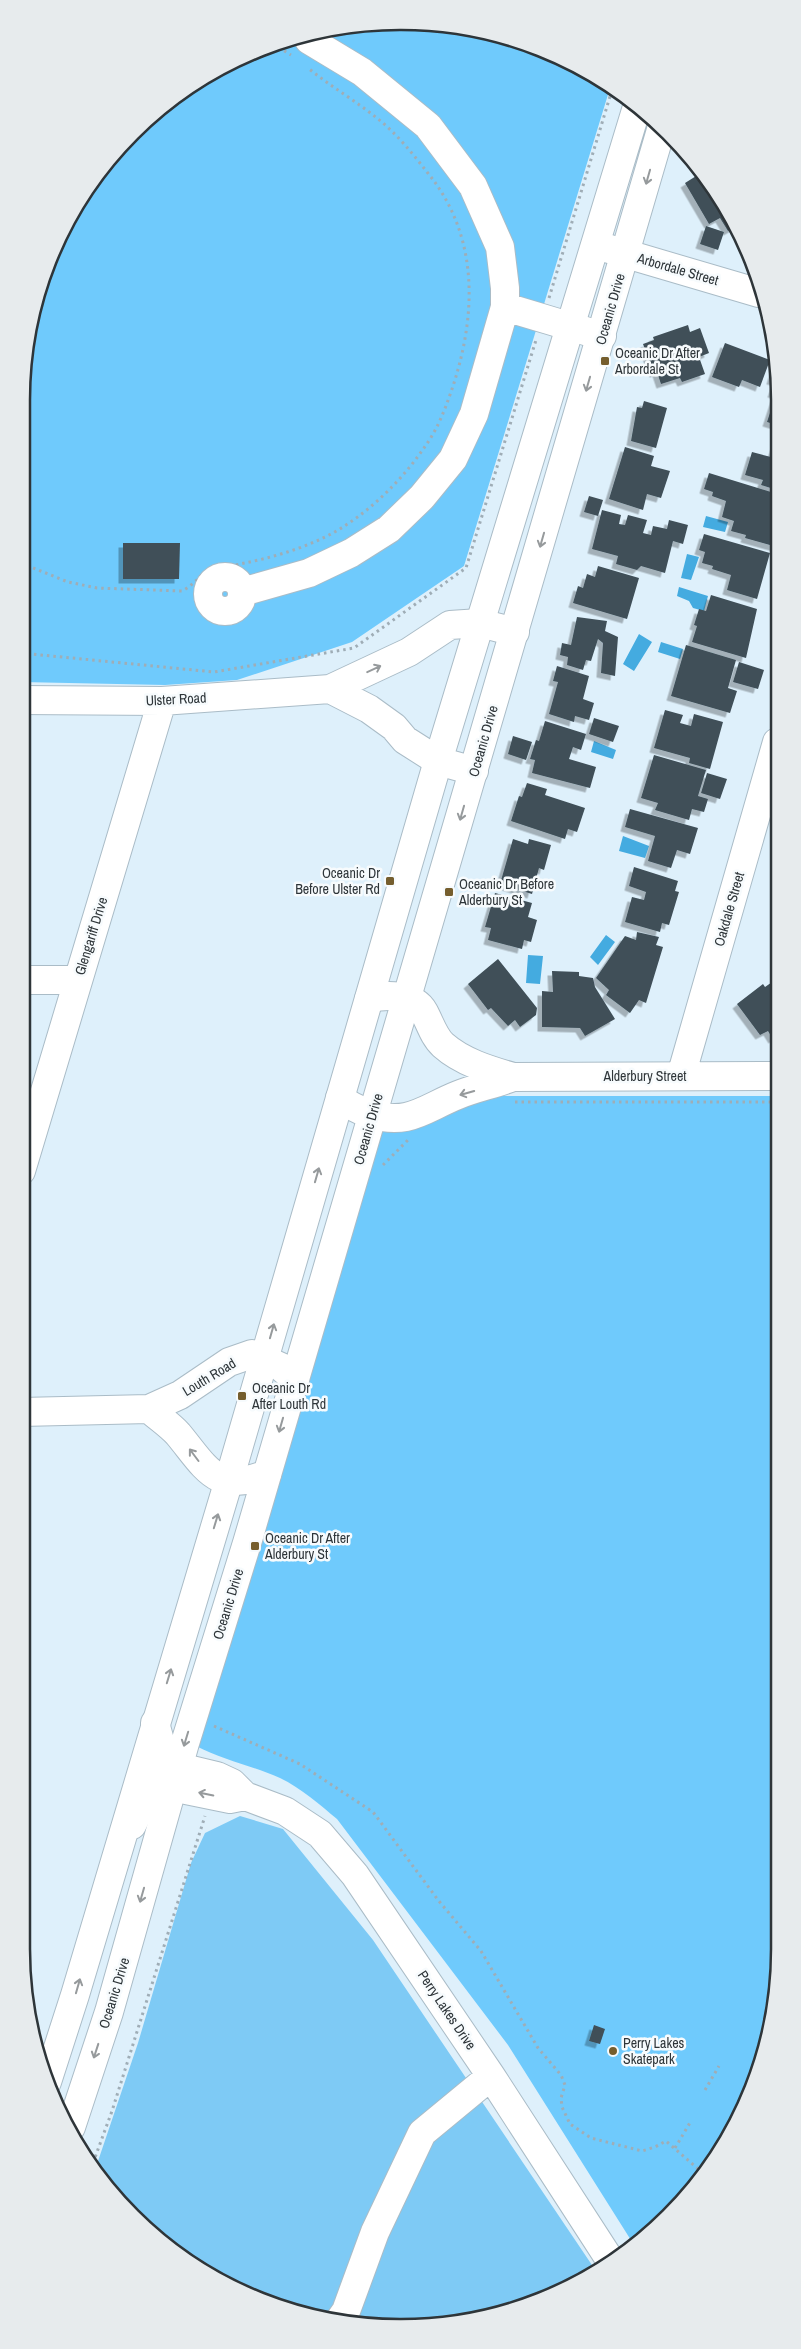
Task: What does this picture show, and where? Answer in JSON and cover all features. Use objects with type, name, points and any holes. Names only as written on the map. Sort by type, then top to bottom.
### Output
[{"type":"main road","points":[[242,592],[309,573],[351,553],[389,529],[422,497],[453,459],[474,414],[505,308],[505,288],[500,247],[473,186],[428,126],[362,72],[302,47]]},
{"type":"main road","points":[[51,2070],[229,1480],[438,761],[635,114]]},
{"type":"main road","name":"Oceanic Drive","points":[[73,2121],[109,2012],[177,1773],[407,999],[659,136]]},
{"type":"main road","name":"Arbordale Street","points":[[596,245],[754,292]]},
{"type":"main road","points":[[505,308],[602,336]]},
{"type":"main road","name":"Ulster Road","points":[[30,700],[162,701],[330,689],[409,652],[450,625],[480,623],[515,632]]},
{"type":"main road","points":[[330,689],[369,709],[394,727],[405,740],[438,761],[474,771]]},
{"type":"main road","name":"Glengariff Drive","points":[[30,1141],[162,701]]},
{"type":"main road","name":"Oakdale Street","points":[[681,1076],[771,763]]},
{"type":"main road","points":[[30,980],[78,980]]},
{"type":"main road","points":[[368,999],[378,996],[407,999]]},
{"type":"main road","name":"Alderbury Street","points":[[407,999],[419,1006],[442,1044],[456,1054],[486,1068],[509,1090]]},
{"type":"main road","name":"Alderbury Street","points":[[340,1098],[348,1105],[394,1119],[417,1115],[461,1094],[681,1076],[771,1076]]},
{"type":"main road","name":"Louth Road","points":[[30,1412],[148,1409],[180,1395],[229,1362],[252,1354],[264,1358]]},
{"type":"main road","points":[[264,1358],[295,1379]]},
{"type":"main road","points":[[148,1409],[177,1433],[198,1462],[211,1475],[242,1482],[267,1474]]},
{"type":"main road","name":"Perry Lakes Drive","points":[[155,1723],[165,1759],[177,1773],[186,1790],[230,1799],[245,1796]]},
{"type":"main road","name":"Perry Lakes Drive","points":[[177,1773],[192,1770],[217,1776],[232,1783],[245,1796],[285,1811],[320,1834],[355,1875],[491,2076],[607,2256]]},
{"type":"main road","points":[[117,1853],[147,1795],[160,1783],[177,1773]]},
{"type":"main road","points":[[343,2315],[395,2188],[422,2133],[491,2076]]},
{"type":"path","points":[[30,567],[68,582],[96,588],[182,590],[193,585],[206,570],[221,565],[238,565],[294,549],[346,525],[382,496],[427,444],[447,403],[462,357],[470,310],[470,280],[464,250],[453,214],[428,172],[379,120],[302,47]]},
{"type":"path","points":[[30,654],[214,672],[354,648],[466,568],[610,95]]},
{"type":"path","points":[[509,1090],[771,1102]]},
{"type":"path","points":[[378,1172],[410,1138]]},
{"type":"path","points":[[212,1735],[216,1716]]},
{"type":"path","points":[[214,1726],[300,1764],[373,1812],[438,1900],[481,1951],[538,2048],[562,2075],[565,2085],[562,2107],[570,2124],[591,2138],[642,2151],[666,2141],[698,2169]]},
{"type":"path","points":[[95,2158],[112,2111],[211,1796]]},
{"type":"path","points":[[705,2090],[719,2066]]},
{"type":"path","points":[[675,2148],[691,2121]]},
{"type":"shaded area","points":[[400,30],[449,33],[473,37],[542,58],[606,92],[608,94],[464,566],[352,642],[237,680],[165,685],[30,682],[30,400],[33,352],[43,305],[58,259],[92,195],[122,156],[156,122],[195,92],[259,58],[328,37],[352,33]]},
{"type":"shaded area","points":[[706,516],[728,522],[725,532],[703,527]]},
{"type":"shaded area","points":[[687,554],[699,557],[691,580],[681,578]]},
{"type":"shaded area","points":[[679,587],[708,596],[704,611],[693,608],[689,601],[677,596]]},
{"type":"shaded area","points":[[639,634],[652,642],[634,671],[623,664]]},
{"type":"shaded area","points":[[661,642],[683,649],[680,659],[658,652]]},
{"type":"shaded area","points":[[594,741],[616,750],[613,759],[591,752]]},
{"type":"shaded area","points":[[623,836],[649,846],[645,858],[619,851]]},
{"type":"shaded area","points":[[606,935],[615,942],[598,965],[590,957]]},
{"type":"shaded area","points":[[528,955],[543,956],[540,984],[526,983]]},
{"type":"shaded area","points":[[486,1096],[771,1096],[771,1949],[768,1997],[764,2021],[751,2068],[733,2112],[721,2134],[709,2154],[679,2193],[645,2227],[630,2239],[508,2045],[337,1819],[288,1782],[196,1746],[376,1136],[383,1128]]},
{"type":"shaded area","points":[[240,1816],[283,1829],[373,1940],[592,2265],[542,2291],[473,2312],[449,2316],[400,2319],[352,2316],[328,2312],[281,2299],[237,2281],[195,2257],[175,2242],[156,2227],[122,2193],[98,2162],[138,2043],[191,1863],[205,1833]]},
{"type":"building","points":[[695,177],[709,195],[729,230],[728,231],[720,218],[709,224],[685,183]]},
{"type":"building","points":[[706,226],[724,232],[718,250],[700,244]]},
{"type":"building","points":[[688,325],[690,332],[700,328],[709,353],[699,357],[705,374],[682,382],[680,378],[661,384],[657,372],[654,373],[643,344],[654,340],[653,337]]},
{"type":"building","points":[[725,343],[769,359],[760,387],[742,380],[739,387],[712,377]]},
{"type":"building","points":[[644,401],[667,408],[656,448],[631,441],[637,407],[642,408]]},
{"type":"building","points":[[771,410],[771,423],[767,422]]},
{"type":"building","points":[[625,447],[654,456],[651,466],[670,471],[661,498],[647,494],[643,510],[609,499]]},
{"type":"building","points":[[752,452],[771,457],[771,488],[761,485],[763,480],[745,475]]},
{"type":"building","points":[[709,473],[771,492],[771,545],[745,538],[746,535],[731,531],[734,521],[722,517],[726,501],[712,496],[713,492],[704,489]]},
{"type":"building","points":[[589,496],[603,500],[598,516],[584,512]]},
{"type":"building","points":[[602,510],[621,515],[619,524],[625,525],[628,515],[647,520],[643,533],[651,535],[653,526],[667,529],[669,520],[688,525],[683,544],[673,541],[665,573],[641,566],[637,570],[616,564],[618,556],[592,549]]},
{"type":"building","points":[[704,534],[770,553],[757,599],[727,590],[731,575],[712,569],[713,566],[702,563],[705,552],[699,550]]},
{"type":"building","points":[[123,543],[180,543],[179,579],[123,579]]},
{"type":"building","points":[[598,566],[639,578],[627,619],[573,603],[578,586],[583,588],[587,574],[595,577]]},
{"type":"building","points":[[711,595],[757,609],[746,658],[692,642],[697,626],[694,625],[699,609],[706,611]]},
{"type":"building","points":[[577,617],[607,621],[605,631],[618,637],[615,676],[601,673],[603,643],[598,639],[591,661],[586,660],[583,670],[567,665],[568,657],[560,655],[562,643],[571,645]]},
{"type":"building","points":[[686,645],[736,660],[728,688],[737,691],[730,713],[671,696]]},
{"type":"building","points":[[739,662],[764,670],[758,689],[733,682]]},
{"type":"building","points":[[557,666],[589,676],[583,699],[594,703],[589,720],[575,716],[574,722],[549,714],[558,682],[553,681]]},
{"type":"building","points":[[665,710],[683,715],[680,723],[691,726],[694,714],[723,722],[710,769],[689,763],[690,758],[654,748]]},
{"type":"building","points":[[594,718],[619,726],[613,742],[589,734]]},
{"type":"building","points":[[545,721],[586,734],[581,750],[573,747],[569,759],[596,767],[590,788],[532,773],[535,760],[530,759],[536,740],[539,741]]},
{"type":"building","points":[[513,736],[532,742],[526,760],[508,754]]},
{"type":"building","points":[[654,755],[706,770],[698,796],[708,799],[704,812],[692,809],[689,820],[655,810],[658,803],[641,798]]},
{"type":"building","points":[[707,773],[727,779],[720,799],[701,793]]},
{"type":"building","points":[[527,783],[547,789],[545,795],[585,808],[577,832],[568,829],[565,839],[511,821],[519,796],[522,797]]},
{"type":"building","points":[[630,809],[698,828],[690,854],[677,850],[671,868],[648,861],[655,836],[625,827]]},
{"type":"building","points":[[513,839],[528,844],[529,839],[551,845],[544,870],[539,868],[532,894],[500,884]]},
{"type":"building","points":[[634,867],[678,881],[675,891],[679,892],[669,925],[662,923],[660,932],[625,922],[632,897],[644,900],[646,892],[629,886]]},
{"type":"building","points":[[495,893],[532,903],[528,917],[537,920],[531,942],[524,940],[522,949],[488,940],[491,928],[485,927]]},
{"type":"building","points":[[637,932],[659,937],[656,945],[663,947],[646,1003],[639,1000],[630,1013],[606,995],[609,990],[596,978],[625,936],[636,940]]},
{"type":"building","points":[[498,959],[537,1008],[536,1015],[520,1027],[515,1020],[508,1026],[491,1008],[488,1010],[468,984]]},
{"type":"building","points":[[552,971],[579,972],[579,976],[593,978],[595,987],[615,1019],[585,1036],[580,1028],[542,1027],[542,991],[553,992]]},
{"type":"building","points":[[771,983],[771,1036],[768,1031],[760,1035],[737,1004],[763,984],[765,987]]},
{"type":"building","points":[[594,2025],[605,2029],[600,2044],[589,2041]]},
{"type":"place","name":"Oceanic Dr After Arbordale St","points":[[605,361]]},
{"type":"place","name":"Oceanic Dr Before Ulster Rd","points":[[390,881]]},
{"type":"place","name":"Oceanic Dr Before Alderbury St","points":[[449,892]]},
{"type":"place","name":"Oceanic Dr After Louth Rd","points":[[242,1396]]},
{"type":"place","name":"Oceanic Dr After Alderbury St","points":[[255,1546]]},
{"type":"place","name":"Perry Lakes Skatepark","points":[[613,2051]]}]
